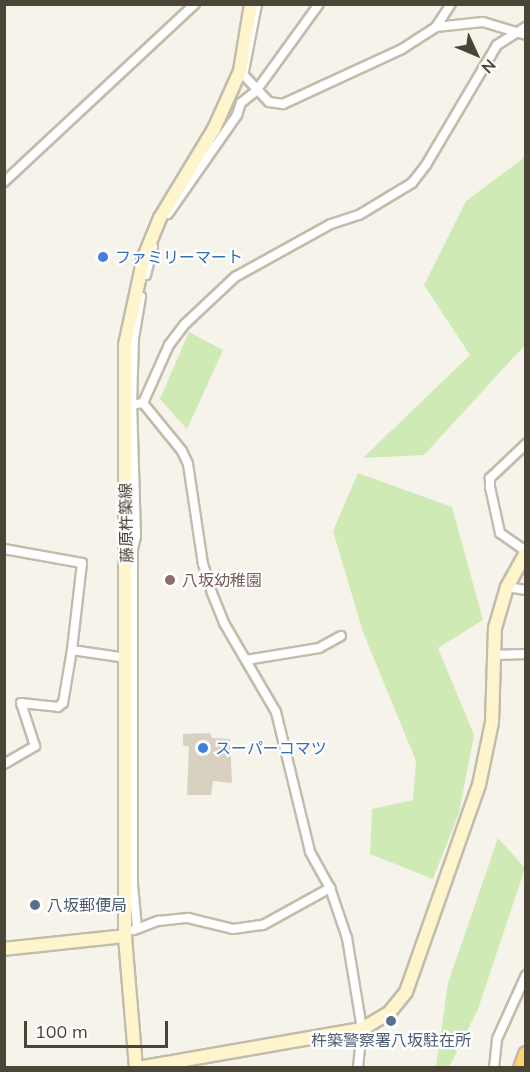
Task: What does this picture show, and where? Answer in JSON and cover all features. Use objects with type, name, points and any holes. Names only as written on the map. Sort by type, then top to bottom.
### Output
[{"type":"highway","points":[[521,1068],[525,1054]]},
{"type":"main road","name":"藤原杵築線","points":[[137,1068],[125,936],[128,406],[125,345],[144,257],[160,218],[214,129],[242,72],[252,4]]},
{"type":"main road","points":[[137,1068],[362,1029],[389,1014],[406,992],[479,785],[492,722],[495,628],[507,587],[525,552]]},
{"type":"main road","points":[[4,949],[125,936]]},
{"type":"street","points":[[4,182],[195,4]]},
{"type":"street","points":[[257,4],[242,72],[256,91],[269,102],[283,104],[368,67],[436,27],[483,22],[523,31]]},
{"type":"street","points":[[137,928],[133,885],[133,549],[136,536],[128,406],[134,338],[142,289],[166,216],[218,143],[241,103],[256,91],[319,4]]},
{"type":"street","points":[[436,27],[451,4]]},
{"type":"street","points":[[143,403],[170,345],[192,317],[235,277],[332,224],[359,215],[412,183],[426,165],[497,45],[523,31]]},
{"type":"street","points":[[128,406],[143,403]]},
{"type":"street","points":[[143,403],[188,464],[203,564],[224,623],[276,712],[310,852],[330,888],[347,938],[362,1029],[358,1068]]},
{"type":"street","points":[[525,444],[490,478],[500,533],[525,552]]},
{"type":"street","points":[[4,549],[82,563],[63,703],[58,707],[21,703],[35,746],[4,764]]},
{"type":"street","points":[[507,587],[525,590]]},
{"type":"street","points":[[246,660],[319,648],[341,636]]},
{"type":"street","points":[[72,650],[126,658]]},
{"type":"street","points":[[494,655],[525,654]]},
{"type":"street","points":[[125,936],[137,928],[158,921],[188,918],[233,929],[263,925],[330,888]]},
{"type":"street","points":[[494,1068],[497,1039],[525,975]]},
{"type":"green space","points":[[525,157],[525,345],[424,455],[363,458],[470,355],[424,285],[466,201]]},
{"type":"green space","points":[[189,332],[223,350],[187,429],[160,399]]},
{"type":"green space","points":[[358,473],[452,507],[483,620],[438,648],[474,735],[459,813],[433,879],[370,854],[372,809],[413,800],[416,761],[363,632],[333,531]]},
{"type":"green space","points":[[498,838],[525,868],[478,1009],[449,1067],[436,1067],[448,983]]},
{"type":"building","points":[[210,733],[212,738],[230,739],[232,783],[213,781],[211,795],[187,795],[189,747],[183,745],[183,734]]},
{"type":"place","name":"ファミリーマート","points":[[103,257]]},
{"type":"place","name":"八坂幼稚園","points":[[170,580]]},
{"type":"place","name":"スーパーコマツ","points":[[203,748]]},
{"type":"place","name":"八坂郵便局","points":[[35,905]]},
{"type":"place","name":"杵築警察署八坂駐在所","points":[[391,1021]]}]
